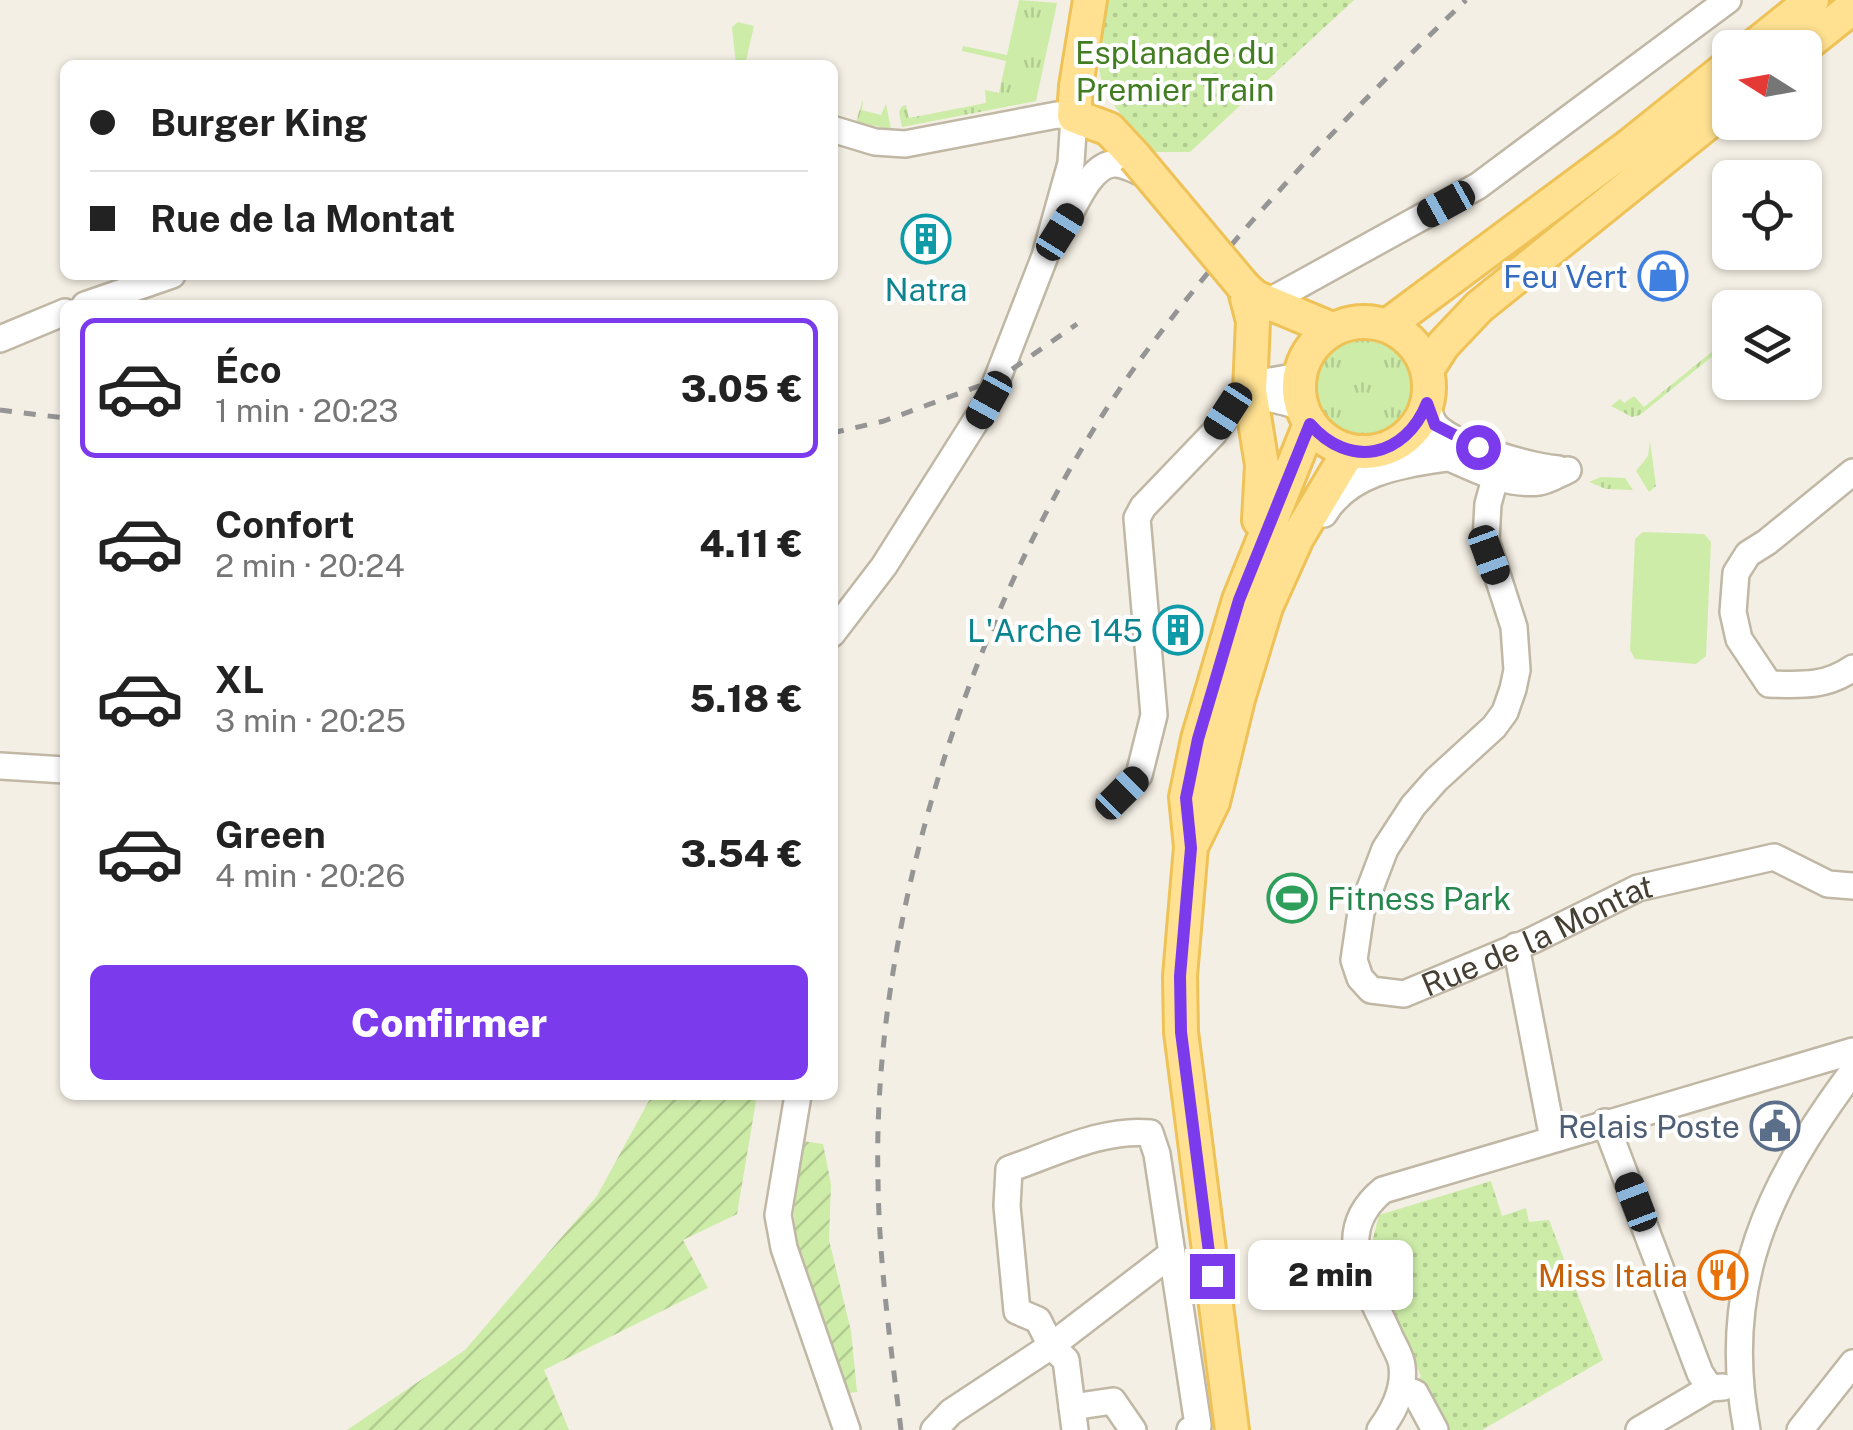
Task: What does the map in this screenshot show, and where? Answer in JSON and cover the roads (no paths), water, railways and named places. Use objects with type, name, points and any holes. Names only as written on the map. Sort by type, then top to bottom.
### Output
[{"type":"main road","points":[[1090,0],[1074,116],[1109,129],[1137,167],[1287,331],[1304,392],[1334,445],[1365,452],[1396,444],[1410,433],[1427,403],[1427,370],[1419,351],[1405,336],[1369,321],[1350,322],[1315,342],[1304,392],[1253,604],[1202,723],[1186,798],[1191,848],[1180,976],[1181,1032],[1232,1430]]},
{"type":"main road","points":[[1774,30],[1812,0]]},
{"type":"main road","points":[[1822,32],[1853,7]]},
{"type":"main road","points":[[1388,326],[1712,78]]},
{"type":"main road","points":[[1427,370],[1443,345],[1479,307],[1712,119]]},
{"type":"main road","points":[[1256,295],[1332,329]]},
{"type":"main road","points":[[1253,604],[1262,485],[1260,442],[1250,391],[1256,295]]},
{"type":"main road","points":[[1253,604],[1349,450]]},
{"type":"street","points":[[1256,295],[1478,186],[1728,0]]},
{"type":"street","points":[[838,131],[876,142],[905,144],[1058,115],[1074,116],[1071,163],[1045,256],[998,378],[978,420],[884,566],[838,626]]},
{"type":"street","points":[[1045,256],[1092,176],[1105,166],[1137,167]]},
{"type":"street","points":[[99,300],[157,280]]},
{"type":"street","points":[[0,340],[60,314]]},
{"type":"street","points":[[1122,793],[1140,776],[1154,714],[1137,518],[1214,433],[1233,405],[1250,391],[1263,399],[1291,402],[1304,392]]},
{"type":"street","points":[[1396,444],[1418,444],[1514,480],[1540,482],[1568,470],[1528,465],[1444,432],[1435,425],[1427,403]]},
{"type":"street","points":[[1214,433],[1228,432],[1260,442]]},
{"type":"street","points":[[1253,604],[1290,576],[1330,504],[1344,490],[1376,474],[1447,458]]},
{"type":"street","points":[[1853,472],[1748,554],[1736,573],[1733,612],[1739,638],[1769,684],[1806,686],[1830,682],[1853,668]]},
{"type":"street","name":"Rue de la Montat","points":[[1496,475],[1488,504],[1486,540],[1514,626],[1517,670],[1505,712],[1494,727],[1436,780],[1396,829],[1360,912],[1354,960],[1360,978],[1372,990],[1404,994],[1638,888],[1774,857],[1828,884],[1853,886]]},
{"type":"street","points":[[0,766],[60,770]]},
{"type":"street","points":[[1516,946],[1553,1140]]},
{"type":"street","points":[[1380,1430],[1394,1410],[1401,1388],[1402,1364],[1358,1262],[1354,1234],[1364,1207],[1383,1190],[1853,1051]]},
{"type":"street","points":[[1748,1430],[1739,1386],[1746,1286],[1764,1216],[1797,1149],[1853,1071]]},
{"type":"street","points":[[797,1100],[778,1216],[784,1248],[847,1430]]},
{"type":"street","points":[[1606,1122],[1700,1373],[1710,1388]]},
{"type":"street","points":[[1133,1430],[1112,1402],[1074,1418],[1059,1353],[1038,1320],[1017,1312],[1007,1206],[1008,1169],[1085,1142],[1131,1131],[1150,1133],[1157,1154],[1198,1425],[1190,1430]]},
{"type":"street","points":[[934,1430],[952,1412],[1059,1353],[1170,1254]]},
{"type":"street","points":[[1800,1430],[1853,1363]]},
{"type":"street","points":[[1639,1430],[1710,1388],[1739,1386]]},
{"type":"street","points":[[1401,1388],[1415,1393],[1434,1430]]},
{"type":"railway","points":[[901,1430],[881,1243],[881,1076],[894,968],[916,859],[947,751],[985,644],[1031,542],[1083,447],[1140,360],[1215,264],[1295,173],[1466,0]]},
{"type":"railway","points":[[838,432],[884,421],[998,379],[1077,324]]},
{"type":"railway","points":[[0,410],[60,417]]},
{"type":"place","name":"Natra","points":[[926,239]]},
{"type":"place","name":"Feu Vert","points":[[1663,276]]},
{"type":"place","name":"L'Arche 145","points":[[1178,630]]},
{"type":"place","name":"Fitness Park","points":[[1292,898]]},
{"type":"place","name":"Relais Poste","points":[[1775,1126]]},
{"type":"place","name":"Miss Italia","points":[[1723,1275]]},
{"type":"park label","name":"Esplanade du Premier Train","points":[[1175,70]]}]
